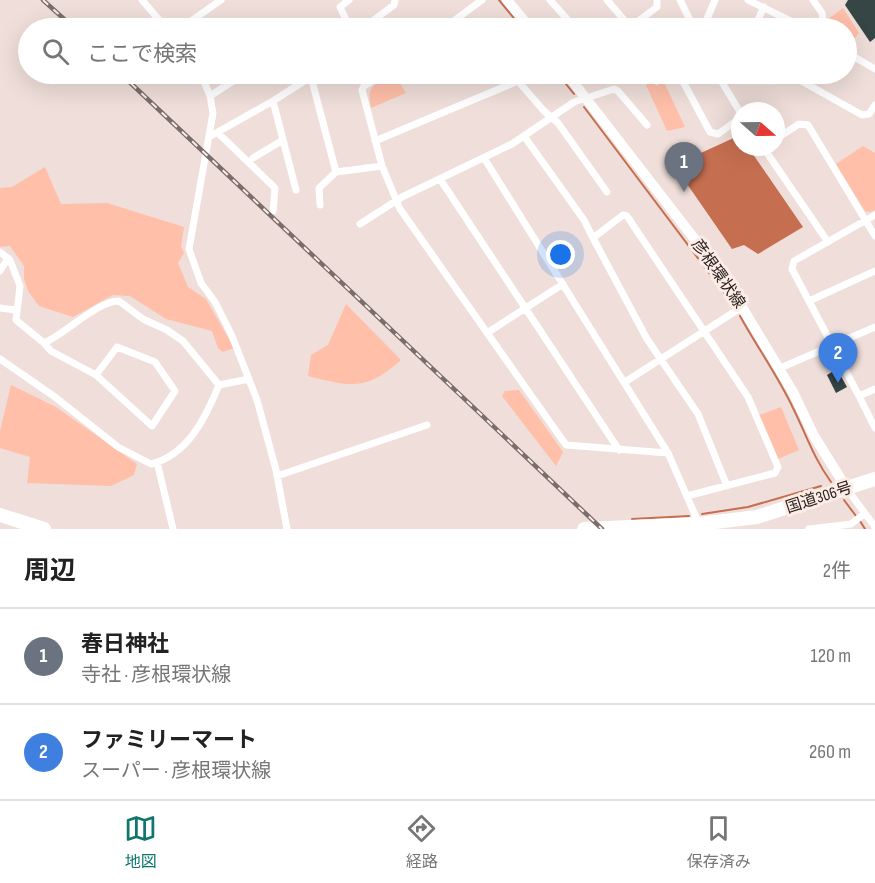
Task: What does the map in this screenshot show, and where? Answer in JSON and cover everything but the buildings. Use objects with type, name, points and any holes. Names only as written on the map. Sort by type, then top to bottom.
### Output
[{"type":"highway","name":"国道306号","points":[[584,529],[699,524],[757,517],[875,479]]},
{"type":"highway","points":[[1,519],[44,529]]},
{"type":"main road","points":[[507,0],[522,18]]},
{"type":"main road","name":"彦根環状線","points":[[575,84],[724,278],[778,369],[830,465],[847,489]]},
{"type":"street","points":[[142,0],[157,18]]},
{"type":"street","points":[[195,18],[221,0]]},
{"type":"street","points":[[345,18],[340,7],[349,0]]},
{"type":"street","points":[[376,18],[394,5],[395,0]]},
{"type":"street","points":[[458,18],[482,0]]},
{"type":"street","points":[[550,0],[566,18]]},
{"type":"street","points":[[607,0],[622,18]]},
{"type":"street","points":[[643,18],[657,7],[657,0]]},
{"type":"street","points":[[680,0],[689,18]]},
{"type":"street","points":[[707,18],[715,0]]},
{"type":"street","points":[[748,0],[785,18]]},
{"type":"street","points":[[813,0],[823,18]]},
{"type":"street","points":[[759,18],[764,7]]},
{"type":"street","points":[[857,58],[875,69]]},
{"type":"street","points":[[205,84],[213,112],[189,249],[201,283],[215,302],[249,378],[277,476],[287,529]]},
{"type":"street","points":[[210,96],[229,84]]},
{"type":"street","points":[[209,137],[299,84]]},
{"type":"street","points":[[315,84],[336,172]]},
{"type":"street","points":[[367,84],[362,90],[382,166],[396,201],[566,445],[668,453]]},
{"type":"street","points":[[375,141],[511,84]]},
{"type":"street","points":[[521,84],[551,117],[607,192]]},
{"type":"street","points":[[684,84],[710,132],[718,134],[731,125]]},
{"type":"street","points":[[723,84],[734,102]]},
{"type":"street","points":[[807,84],[862,115],[869,114],[875,105]]},
{"type":"street","points":[[360,224],[396,201],[524,136],[551,117],[586,98],[614,89],[647,125]]},
{"type":"street","points":[[273,101],[296,190]]},
{"type":"street","points":[[785,133],[799,124],[808,125],[875,236]]},
{"type":"street","points":[[218,133],[271,181],[275,188],[273,211]]},
{"type":"street","points":[[524,136],[584,220],[660,359],[698,414],[727,486]]},
{"type":"street","points":[[253,159],[283,140]]},
{"type":"street","points":[[769,156],[828,242]]},
{"type":"street","points":[[483,158],[668,453],[699,524]]},
{"type":"street","points":[[320,205],[319,188],[336,172],[382,166]]},
{"type":"street","points":[[440,178],[619,450]]},
{"type":"street","points":[[593,238],[623,215],[627,216],[748,397],[778,467],[776,473],[687,496]]},
{"type":"street","points":[[875,215],[794,261],[792,269],[875,428]]},
{"type":"street","points":[[0,252],[8,258],[20,285],[15,310],[16,320],[51,351],[96,375],[152,426],[175,391],[155,362],[117,347],[96,375]]},
{"type":"street","points":[[0,271],[8,258]]},
{"type":"street","points":[[809,301],[875,271]]},
{"type":"street","points":[[487,333],[563,284]]},
{"type":"street","points":[[44,344],[61,335],[92,312],[119,301],[143,319],[183,341],[219,385]]},
{"type":"street","points":[[625,382],[742,307]]},
{"type":"street","points":[[0,308],[15,310]]},
{"type":"street","points":[[778,369],[875,327]]},
{"type":"street","points":[[0,359],[55,397],[118,447],[151,464],[174,454],[199,426],[219,385]]},
{"type":"street","points":[[219,385],[249,378]]},
{"type":"street","points":[[858,396],[875,389]]},
{"type":"street","points":[[277,476],[427,426]]},
{"type":"street","points":[[157,462],[173,529]]},
{"type":"street","points":[[847,489],[875,527]]},
{"type":"street","points":[[809,529],[851,524],[864,513]]},
{"type":"shaded area","points":[[843,8],[849,18],[830,18]]},
{"type":"shaded area","points":[[376,84],[400,84],[406,93],[371,108],[370,94]]},
{"type":"shaded area","points":[[665,84],[685,127],[667,131],[646,85]]},
{"type":"shaded area","points":[[731,139],[731,156],[754,156],[803,227],[758,254],[744,245],[732,249],[676,168],[679,163]]},
{"type":"shaded area","points":[[863,146],[875,153],[875,210],[870,212],[865,211],[836,164]]},
{"type":"shaded area","points":[[45,167],[61,204],[107,203],[184,227],[181,246],[184,253],[178,263],[188,287],[206,299],[234,348],[223,352],[218,348],[212,331],[166,319],[130,296],[113,295],[73,317],[39,306],[28,291],[24,279],[24,266],[10,246],[0,247],[0,188],[12,187]]},
{"type":"shaded area","points":[[346,304],[401,360],[378,377],[358,384],[308,376],[311,355],[328,345]]},
{"type":"shaded area","points":[[11,385],[56,407],[137,464],[134,475],[111,486],[27,483],[30,457],[0,448],[0,431]]},
{"type":"shaded area","points":[[519,390],[563,452],[556,466],[502,396],[505,391]]},
{"type":"shaded area","points":[[781,407],[799,450],[778,459],[759,415]]},
{"type":"waterway","points":[[499,0],[514,18]]},
{"type":"waterway","points":[[566,84],[574,94]]},
{"type":"waterway","points":[[584,107],[734,306]]},
{"type":"waterway","points":[[740,316],[781,384],[814,454],[831,482]]},
{"type":"waterway","points":[[702,514],[748,507],[821,486]]},
{"type":"waterway","points":[[844,500],[856,516]]},
{"type":"waterway","points":[[632,519],[689,516]]},
{"type":"waterway","points":[[860,521],[865,529]]},
{"type":"railway","points":[[43,0],[63,18]]},
{"type":"railway","points":[[132,84],[602,529]]},
{"type":"place","name":"春日神社","points":[[684,192]]},
{"type":"place","name":"ファミリーマート","points":[[838,383]]}]
